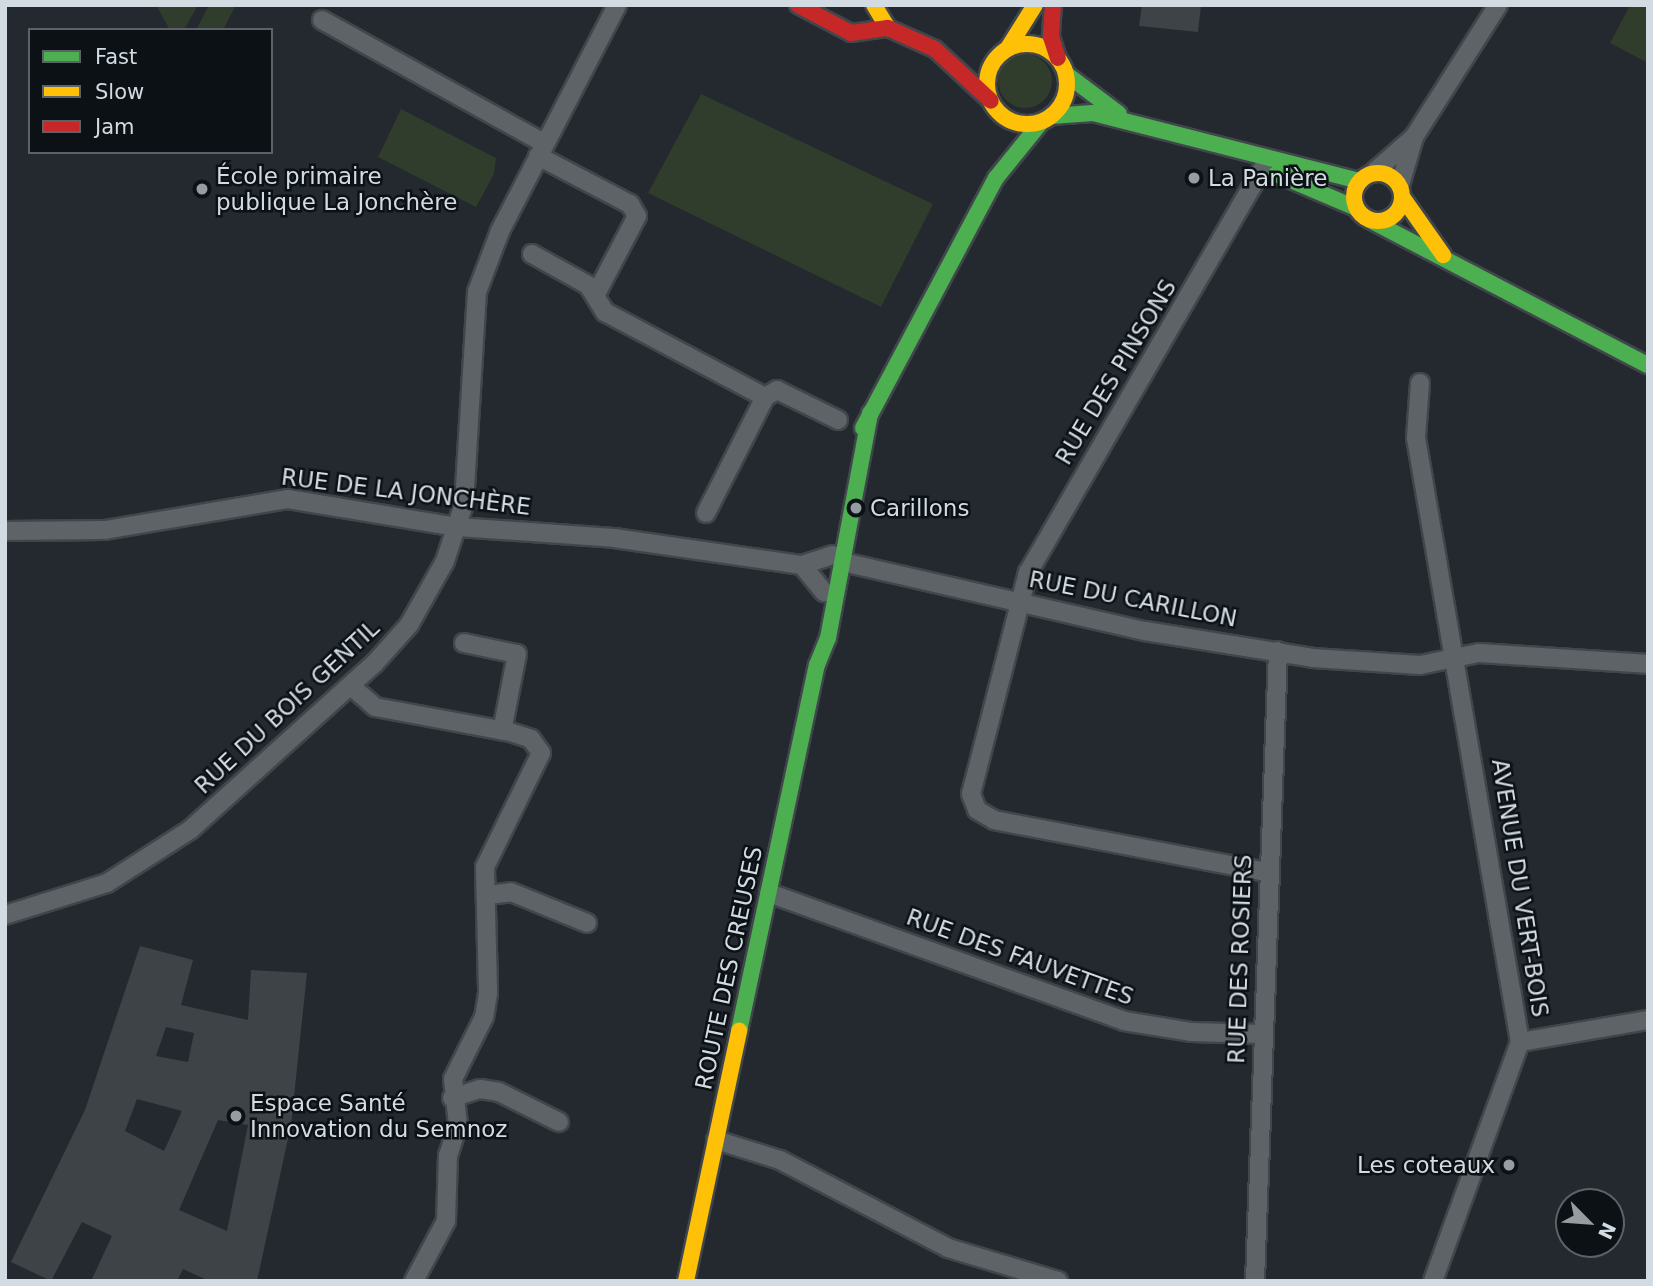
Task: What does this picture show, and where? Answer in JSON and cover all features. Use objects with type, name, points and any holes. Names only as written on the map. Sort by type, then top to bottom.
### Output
[{"type":"main road","points":[[798,5],[851,33],[888,28],[935,50],[991,101],[1004,117],[1023,124],[1046,118],[1093,113],[1200,142],[1366,177],[1388,174],[1443,255]]},
{"type":"main road","points":[[874,5],[888,28]]},
{"type":"main road","points":[[991,101],[987,78],[1002,53],[1022,33],[1035,5]]},
{"type":"main road","points":[[1053,5],[1051,37],[1066,74],[1132,122]]},
{"type":"main road","points":[[935,50],[1002,53],[1034,44],[1058,58]]},
{"type":"main road","points":[[1046,118],[1063,102],[1066,74]]},
{"type":"main road","name":"ROUTE DES CREUSES","points":[[996,178],[1004,117]]},
{"type":"main road","name":"ROUTE DES CREUSES","points":[[817,665],[828,638],[838,559],[870,413],[996,178],[1046,118]]},
{"type":"main road","points":[[1200,142],[1356,208],[1372,221],[1443,255],[1648,365]]},
{"type":"main road","points":[[1356,208],[1366,177]]},
{"type":"main road","points":[[1372,221],[1393,216],[1401,191]]},
{"type":"main road","name":"ROUTE DES CREUSES","points":[[685,1281],[817,665],[824,592],[838,559]]},
{"type":"street","name":"RUE DU BOIS GENTIL","points":[[5,915],[107,883],[190,830],[351,685],[409,625],[458,527],[477,292],[541,149],[617,5]]},
{"type":"street","points":[[1366,177],[1414,137],[1498,5]]},
{"type":"street","points":[[322,20],[630,204],[638,216],[595,296]]},
{"type":"street","points":[[1401,191],[1414,137]]},
{"type":"street","name":"RUE DES PINSONS","points":[[1262,169],[1043,541],[1020,603],[973,781],[977,810],[994,820],[1266,872]]},
{"type":"street","points":[[531,254],[588,285],[605,312],[765,397]]},
{"type":"street","points":[[1420,383],[1416,438],[1458,658]]},
{"type":"street","points":[[706,513],[765,397],[777,390],[838,420]]},
{"type":"street","name":"RUE DE LA JONCHÈRE","points":[[5,531],[105,530],[264,500],[313,502],[458,527],[757,555],[802,565]]},
{"type":"street","points":[[824,592],[802,565],[838,559]]},
{"type":"street","name":"RUE DU CARILLON","points":[[838,559],[1020,603],[1094,616],[1145,631],[1278,650],[1420,665],[1479,653],[1648,664]]},
{"type":"street","points":[[464,643],[517,654],[502,731]]},
{"type":"street","name":"RUE DES ROSIERS","points":[[1252,1277],[1266,872],[1278,650]]},
{"type":"street","name":"AVENUE DU VERT-BOIS","points":[[1433,1281],[1520,1042],[1458,658]]},
{"type":"street","points":[[351,685],[375,707],[531,739],[541,753],[485,867],[488,895],[488,993],[484,1017],[453,1079],[452,1098],[458,1125],[448,1155],[446,1221],[414,1281]]},
{"type":"street","points":[[488,895],[511,892],[587,923]]},
{"type":"street","name":"RUE DES FAUVETTES","points":[[769,893],[1124,1021],[1192,1032],[1262,1034]]},
{"type":"street","points":[[1520,1042],[1648,1020]]},
{"type":"street","points":[[452,1098],[480,1089],[499,1092],[559,1122]]},
{"type":"street","points":[[716,1140],[780,1160],[948,1248],[1058,1281]]},
{"type":"green space","points":[[156,5],[198,5],[185,28],[169,28]]},
{"type":"green space","points":[[209,5],[236,5],[224,28],[197,28]]},
{"type":"green space","points":[[1630,5],[1648,5],[1648,63],[1610,43]]},
{"type":"green space","points":[[1025,54],[1044,62],[1052,81],[1044,100],[1025,108],[1006,100],[998,81],[1006,62]]},
{"type":"green space","points":[[701,94],[933,204],[881,307],[648,193]]},
{"type":"green space","points":[[401,109],[496,158],[494,174],[476,207],[378,157]]},
{"type":"building","points":[[1142,5],[1201,5],[1198,32],[1139,26]]},
{"type":"building","name":"Espace Santé Innovation du Semnoz","points":[[140,946],[193,960],[181,1005],[248,1020],[251,970],[307,973],[291,1125],[257,1281],[209,1281],[183,1269],[177,1281],[91,1281],[112,1236],[82,1222],[51,1281],[11,1262],[85,1110]],"holes":[[[166,1027],[194,1033],[188,1062],[156,1056]],[[137,1099],[182,1111],[164,1151],[125,1131]],[[218,1120],[248,1125],[227,1231],[179,1210]]]},
{"type":"traffic: fast","points":[[1066,74],[1119,114]]},
{"type":"traffic: fast","points":[[1051,116],[1093,113],[1360,181]]},
{"type":"traffic: fast","points":[[863,428],[996,178],[1042,121]]},
{"type":"traffic: fast","points":[[1276,174],[1356,208]]},
{"type":"traffic: fast","points":[[1372,221],[1648,365]]},
{"type":"traffic: fast","points":[[739,1031],[817,665],[828,638],[870,413]]},
{"type":"traffic: slow","points":[[874,5],[888,28]]},
{"type":"traffic: slow","points":[[1008,48],[1035,5]]},
{"type":"traffic: slow","points":[[1027,44],[1042,47],[1055,56],[1064,69],[1067,84],[1064,99],[1055,112],[1042,121],[1027,124],[1012,121],[999,112],[990,99],[987,84],[990,69],[999,56],[1012,47],[1027,44]]},
{"type":"traffic: slow","points":[[1378,173],[1395,180],[1402,197],[1395,214],[1378,221],[1361,214],[1354,197],[1361,180],[1378,173]]},
{"type":"traffic: slow","points":[[1403,198],[1443,255]]},
{"type":"traffic: slow","points":[[686,1281],[739,1031]]},
{"type":"traffic: jam","points":[[798,5],[851,33],[888,28],[935,49],[991,101]]},
{"type":"traffic: jam","points":[[1053,5],[1051,37],[1058,58]]},
{"type":"place","name":"La Panière","points":[[1194,178]]},
{"type":"place","name":"École primaire publique La Jonchère","points":[[202,189]]},
{"type":"place","name":"Carillons","points":[[856,508]]},
{"type":"place","name":"Espace Santé Innovation du Semnoz","points":[[236,1116]]},
{"type":"place","name":"Les coteaux","points":[[1509,1165]]}]
